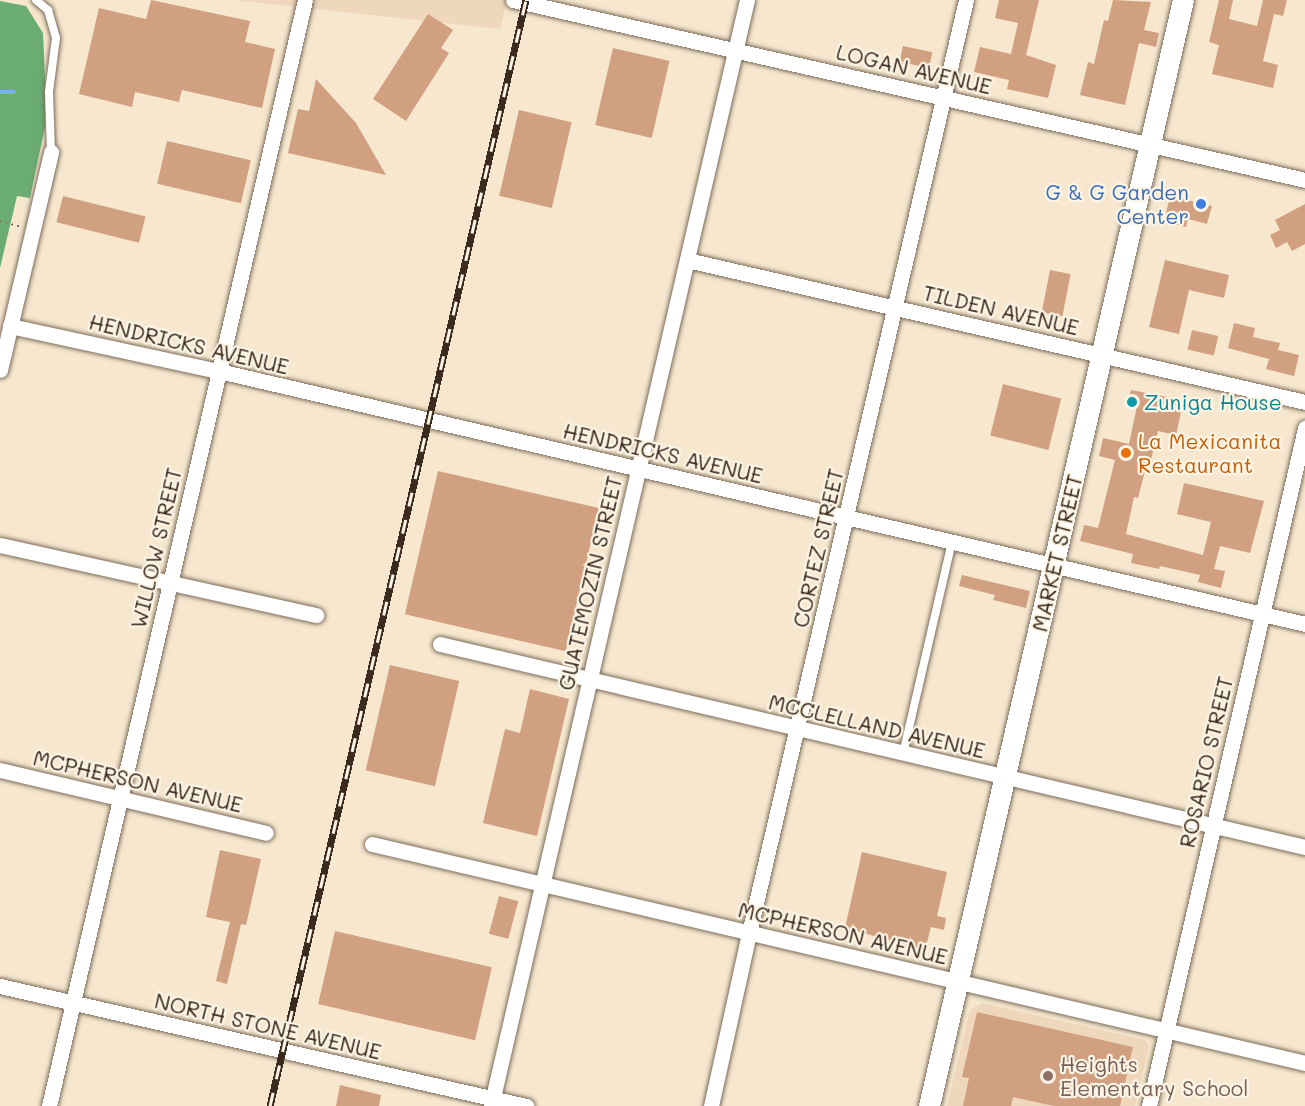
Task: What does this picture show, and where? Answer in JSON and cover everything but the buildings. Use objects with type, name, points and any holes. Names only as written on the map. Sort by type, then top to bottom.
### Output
[{"type":"street","name":"WILLOW STREET","points":[[49,1106],[305,0]]},
{"type":"street","name":"LOGAN AVENUE","points":[[513,0],[1305,180]]},
{"type":"street","name":"GUATEMOZIN STREET","points":[[492,1102],[747,0]]},
{"type":"street","name":"CORTEZ STREET","points":[[711,1106],[749,933],[966,0]]},
{"type":"street","name":"MARKET STREET","points":[[929,1106],[1183,0]]},
{"type":"street","points":[[0,370],[5,325],[51,152]]},
{"type":"street","name":"TILDEN AVENUE","points":[[687,260],[1305,402]]},
{"type":"street","name":"HENDRICKS AVENUE","points":[[5,325],[219,371],[1305,624]]},
{"type":"street","name":"ROSARIO STREET","points":[[1149,1106],[1305,428]]},
{"type":"street","points":[[0,544],[316,615]]},
{"type":"street","name":"MCCLELLAND AVENUE","points":[[440,644],[589,681],[1305,847]]},
{"type":"street","name":"MCPHERSON AVENUE","points":[[0,770],[266,833]]},
{"type":"street","name":"MCPHERSON AVENUE","points":[[372,844],[1305,1063]]},
{"type":"street","name":"NORTH STONE AVENUE","points":[[0,986],[492,1102],[526,1106]]},
{"type":"lane","points":[[36,0],[48,10],[56,38],[49,92],[51,152]]},
{"type":"lane","points":[[903,754],[952,542]]},
{"type":"path","points":[[0,221],[22,227]]},
{"type":"shaded area","points":[[233,0],[507,0],[500,29]]},
{"type":"shaded area","name":"Heights Elementary School","points":[[982,1003],[1145,1040],[1149,1046],[1135,1106],[947,1106],[970,1010]]},
{"type":"green space","points":[[0,1],[26,6],[43,33],[45,127],[30,198],[17,196],[0,268]]},
{"type":"waterway","points":[[0,92],[14,92]]},
{"type":"railway","points":[[270,1106],[526,0]]},
{"type":"place","name":"G & G Garden Center","points":[[1201,204]]},
{"type":"place","name":"Zuniga House","points":[[1132,402]]},
{"type":"place","name":"La Mexicanita Restaurant","points":[[1126,453]]},
{"type":"place","name":"Heights Elementary School","points":[[1048,1076]]}]
